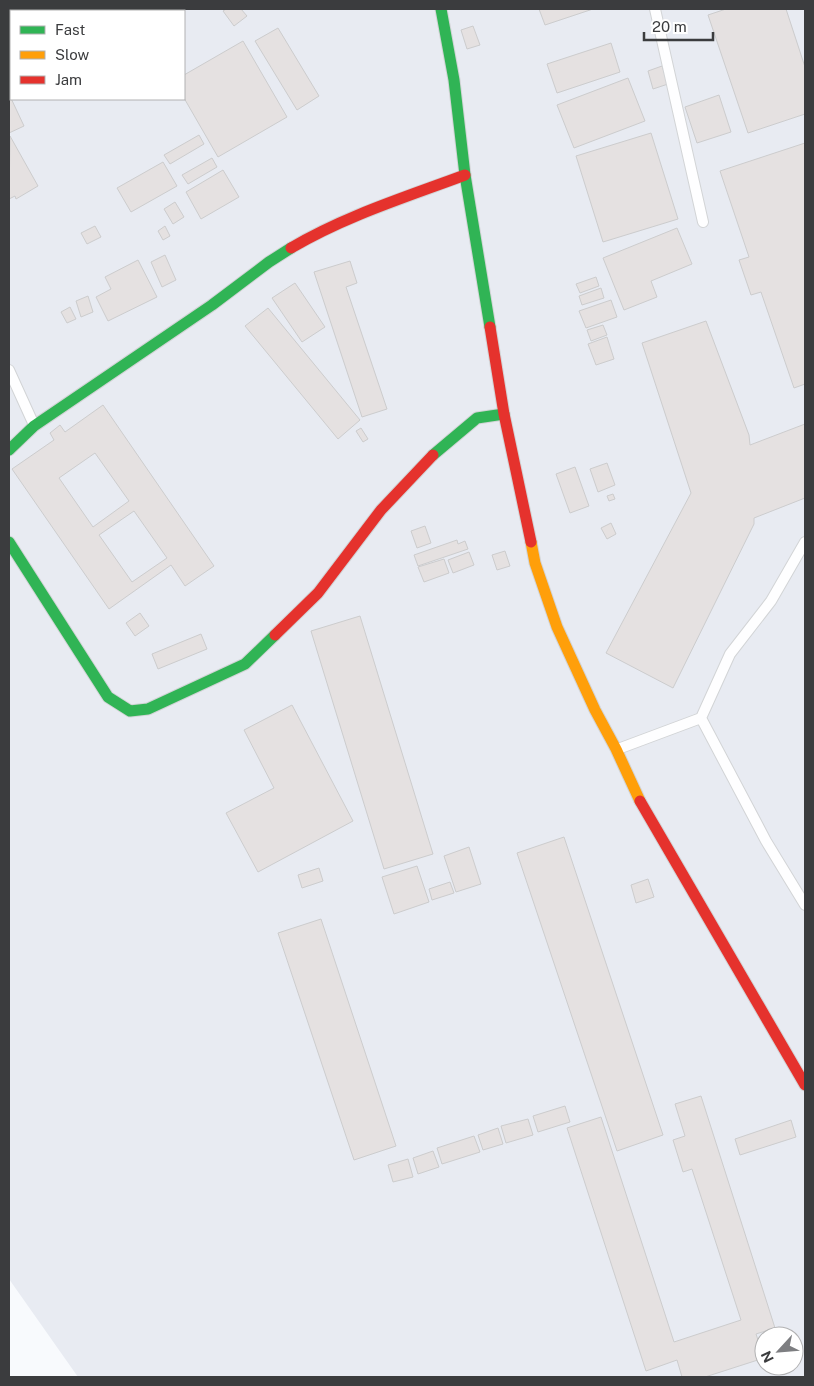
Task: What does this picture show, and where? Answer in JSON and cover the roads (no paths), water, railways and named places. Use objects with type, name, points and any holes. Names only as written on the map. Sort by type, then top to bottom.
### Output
[{"type":"street","points":[[441,9],[454,80],[465,175],[504,414],[536,563],[556,627],[594,710],[616,749],[639,800],[805,1085]]},
{"type":"street","points":[[9,450],[34,426],[212,306],[269,262],[315,234],[373,208],[465,175]]},
{"type":"street","points":[[9,542],[108,697],[130,711],[148,709],[245,664],[318,593],[381,510],[426,460],[477,418],[504,414]]},
{"type":"lane","points":[[655,9],[703,222]]},
{"type":"lane","points":[[9,370],[34,426]]},
{"type":"lane","points":[[616,749],[701,718],[730,654],[771,601],[805,542]]},
{"type":"lane","points":[[701,718],[766,841],[805,905]]}]
